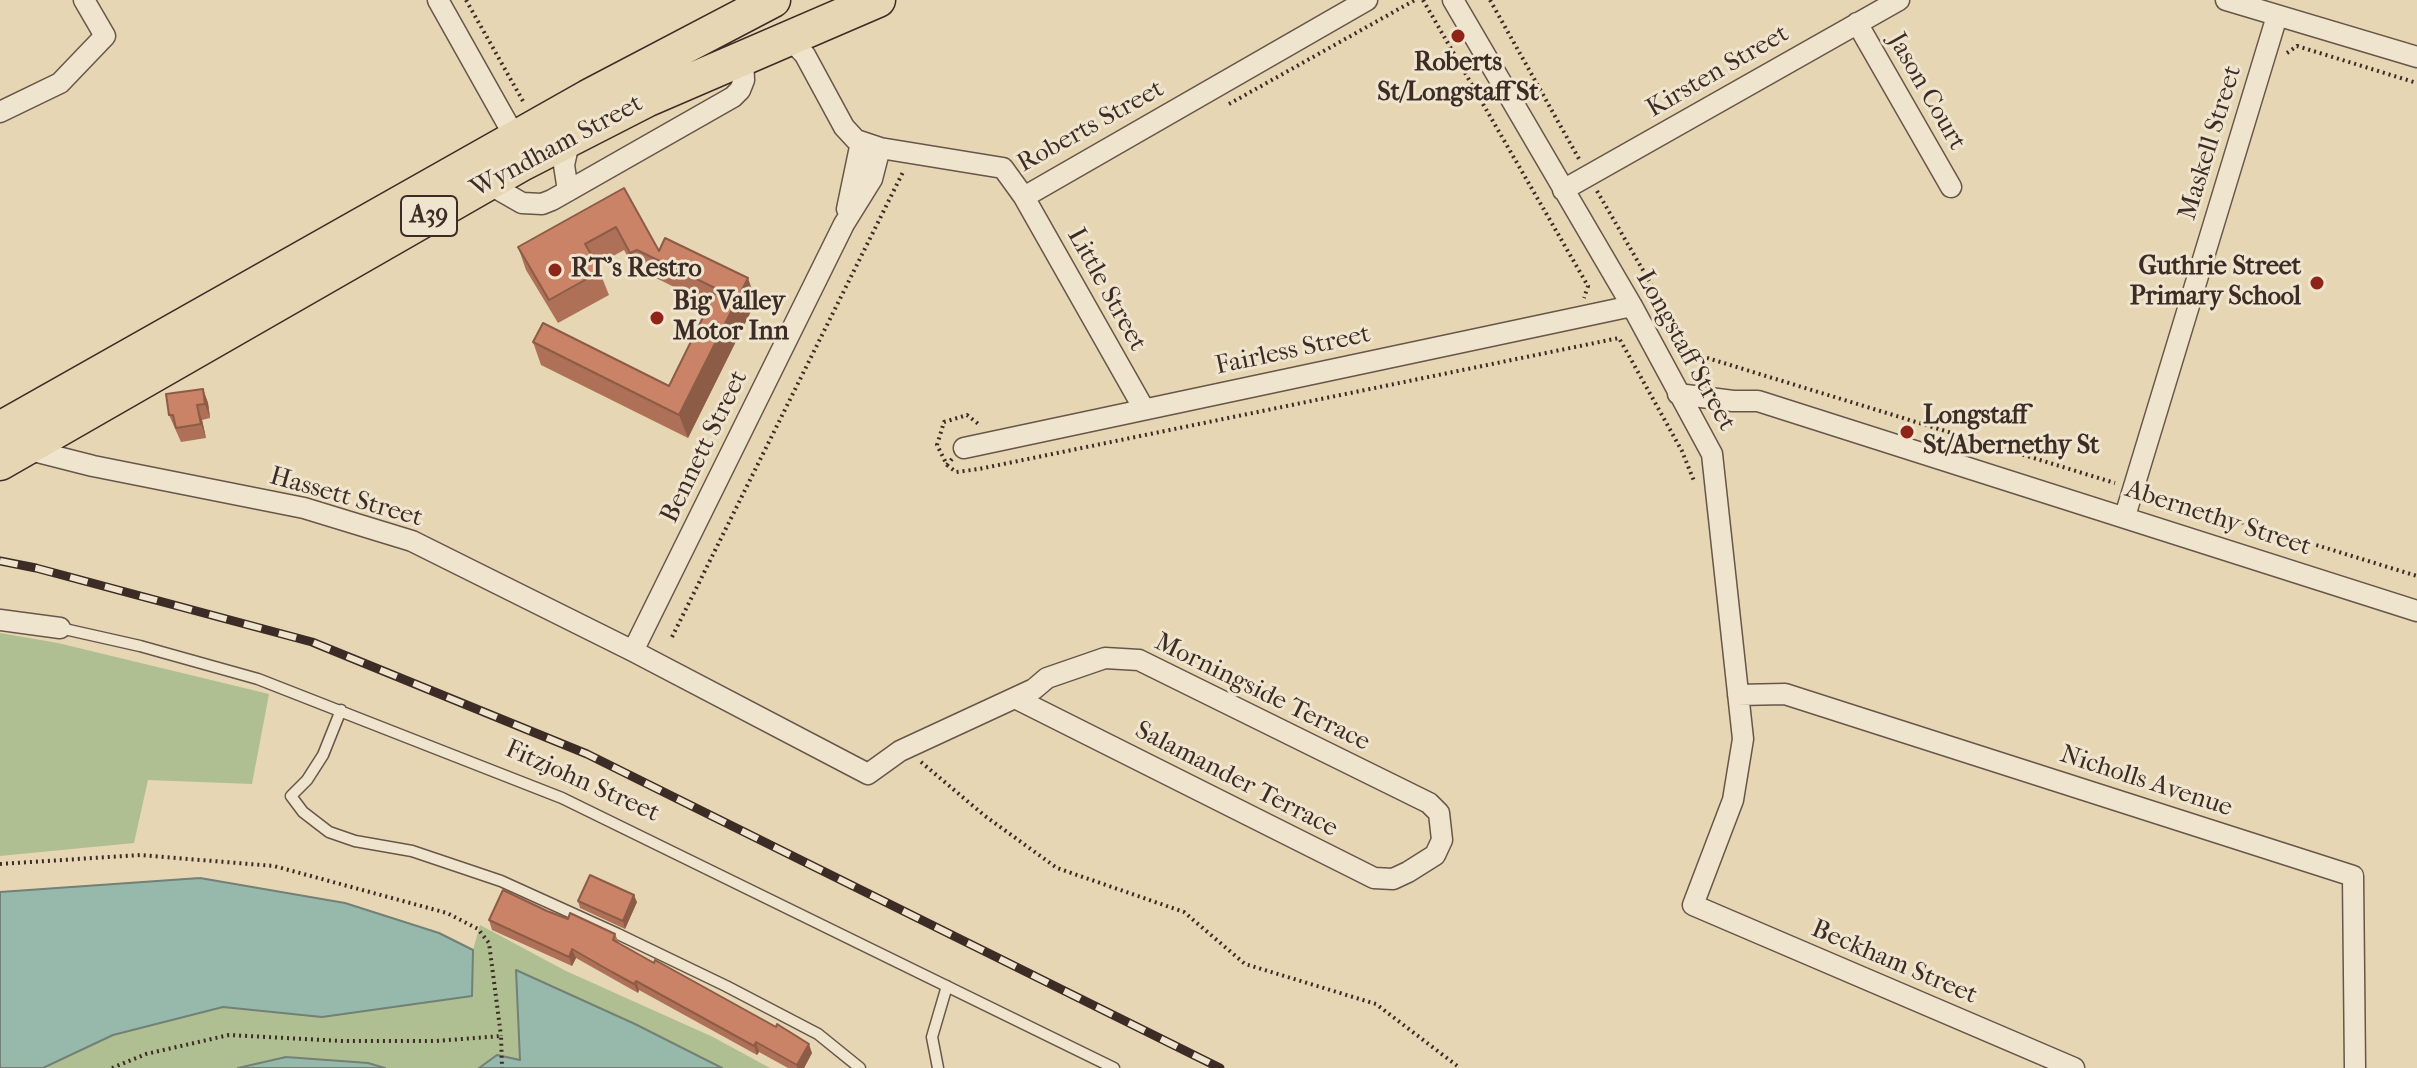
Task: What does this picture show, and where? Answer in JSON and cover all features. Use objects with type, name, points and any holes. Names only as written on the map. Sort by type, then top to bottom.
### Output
[{"type":"highway","name":"Wyndham Street","points":[[6,443],[570,138],[646,100],[878,0]]},
{"type":"highway","name":"Wyndham Street","points":[[6,443],[588,97],[767,2]]},
{"type":"highway","points":[[767,2],[790,39]]},
{"type":"street","points":[[0,112],[60,83],[105,36],[84,0]]},
{"type":"street","points":[[438,0],[516,139]]},
{"type":"street","name":"Roberts Street","points":[[870,145],[1003,168],[1024,197],[1367,0]]},
{"type":"street","name":"Longstaff Street","points":[[1453,0],[1632,306],[1712,454],[1743,739],[1733,800],[1693,905]]},
{"type":"street","name":"Kirsten Street","points":[[1563,190],[1899,0]]},
{"type":"street","points":[[2226,0],[2417,57]]},
{"type":"street","name":"Maskell Street","points":[[2125,516],[2277,16]]},
{"type":"street","name":"Jason Court","points":[[1857,23],[1951,187]]},
{"type":"street","points":[[790,39],[805,55],[844,127],[870,145]]},
{"type":"street","points":[[487,183],[511,199],[533,205],[542,204],[733,97],[744,80],[743,57]]},
{"type":"street","points":[[568,191],[564,165],[570,138]]},
{"type":"street","name":"Bennett Street","points":[[633,651],[844,224],[872,179],[870,145]]},
{"type":"street","name":"Little Street","points":[[1024,197],[1144,409]]},
{"type":"street","name":"Fairless Street","points":[[964,448],[1632,306]]},
{"type":"street","name":"Abernethy Street","points":[[1678,394],[1758,401],[2417,611]]},
{"type":"street","name":"Hassett Street","points":[[6,443],[93,466],[304,508],[412,541],[633,651]]},
{"type":"street","name":"Fitzjohn Street","points":[[0,620],[60,628]]},
{"type":"street","name":"Morningside Terrace","points":[[633,651],[868,774],[900,751],[1034,689],[1047,678],[1105,658],[1139,660],[1429,803],[1439,813],[1442,825],[1442,840],[1435,855]]},
{"type":"street","name":"Nicholls Avenue","points":[[1738,695],[1785,694],[2353,876],[2355,1068]]},
{"type":"street","name":"Salamander Terrace","points":[[1015,698],[1374,878],[1393,879],[1435,855]]},
{"type":"street","name":"Beckham Street","points":[[1693,905],[2074,1068]]},
{"type":"lane","name":"Fitzjohn Street","points":[[60,628],[140,646],[258,679],[562,798],[1114,1068]]},
{"type":"lane","points":[[341,710],[323,755],[307,780],[291,796],[303,812],[329,832],[355,841],[412,851],[501,881],[618,934],[805,1027],[860,1068]]},
{"type":"lane","points":[[938,1068],[932,1037],[947,986]]},
{"type":"path","points":[[466,0],[524,103]]},
{"type":"path","points":[[1227,105],[1415,0]]},
{"type":"path","points":[[1423,0],[1588,286],[1583,302]]},
{"type":"path","points":[[1490,0],[1691,353],[2417,576]]},
{"type":"path","points":[[2281,57],[2297,46],[2417,83]]},
{"type":"path","points":[[672,637],[905,169]]},
{"type":"path","points":[[982,427],[967,415],[944,422],[937,445],[947,465],[956,472],[1619,338],[1682,451],[1696,487]]},
{"type":"path","points":[[947,465],[964,448]]},
{"type":"path","points":[[900,751],[921,762],[985,816],[1057,868],[1184,912],[1245,964],[1376,1004],[1460,1068]]},
{"type":"path","points":[[0,864],[140,855],[274,866],[447,913],[478,929],[489,943],[502,1068]]},
{"type":"path","points":[[112,1068],[146,1054],[229,1035],[342,1041],[436,1041],[501,1036]]},
{"type":"green space","points":[[0,633],[58,643],[269,694],[252,784],[148,780],[134,843],[0,856]]},
{"type":"green space","points":[[480,925],[566,971],[713,1037],[770,1068],[722,1068],[635,1024],[516,971],[520,1060],[497,1055],[479,1068],[385,1068],[368,1063],[286,1057],[238,1068],[43,1068],[113,1035],[223,1007],[322,1017],[472,996],[473,950]]},
{"type":"shaded area","points":[[200,878],[345,903],[439,933],[473,950],[472,996],[322,1017],[223,1007],[113,1035],[43,1068],[0,1068],[0,892]]},
{"type":"shaded area","points":[[516,970],[722,1068],[479,1068],[497,1055],[520,1060]]},
{"type":"shaded area","points":[[286,1057],[368,1063],[385,1068],[238,1068]]},
{"type":"building","points":[[624,188],[659,251],[665,238],[748,278],[679,415],[533,342],[543,323],[669,386],[717,289],[637,250],[630,253],[616,227],[585,244],[601,271],[549,300],[518,247]]},
{"type":"building","points":[[203,389],[205,404],[197,405],[201,424],[176,428],[173,415],[169,415],[166,394]]},
{"type":"building","points":[[590,875],[634,895],[623,921],[578,901]]},
{"type":"building","points":[[503,890],[547,911],[568,919],[570,913],[615,934],[613,940],[776,1027],[777,1024],[809,1044],[797,1065],[756,1042],[754,1046],[572,949],[569,957],[489,920]]},
{"type":"railway","points":[[0,561],[312,642],[587,754],[1220,1068]]},
{"type":"place","name":"Roberts St/Longstaff St","points":[[1458,36]]},
{"type":"place","name":"RT's Restro","points":[[555,270]]},
{"type":"place","name":"Guthrie Street Primary School","points":[[2317,283]]},
{"type":"place","name":"Big Valley Motor Inn","points":[[657,318]]},
{"type":"place","name":"Longstaff St/Abernethy St","points":[[1907,432]]}]
